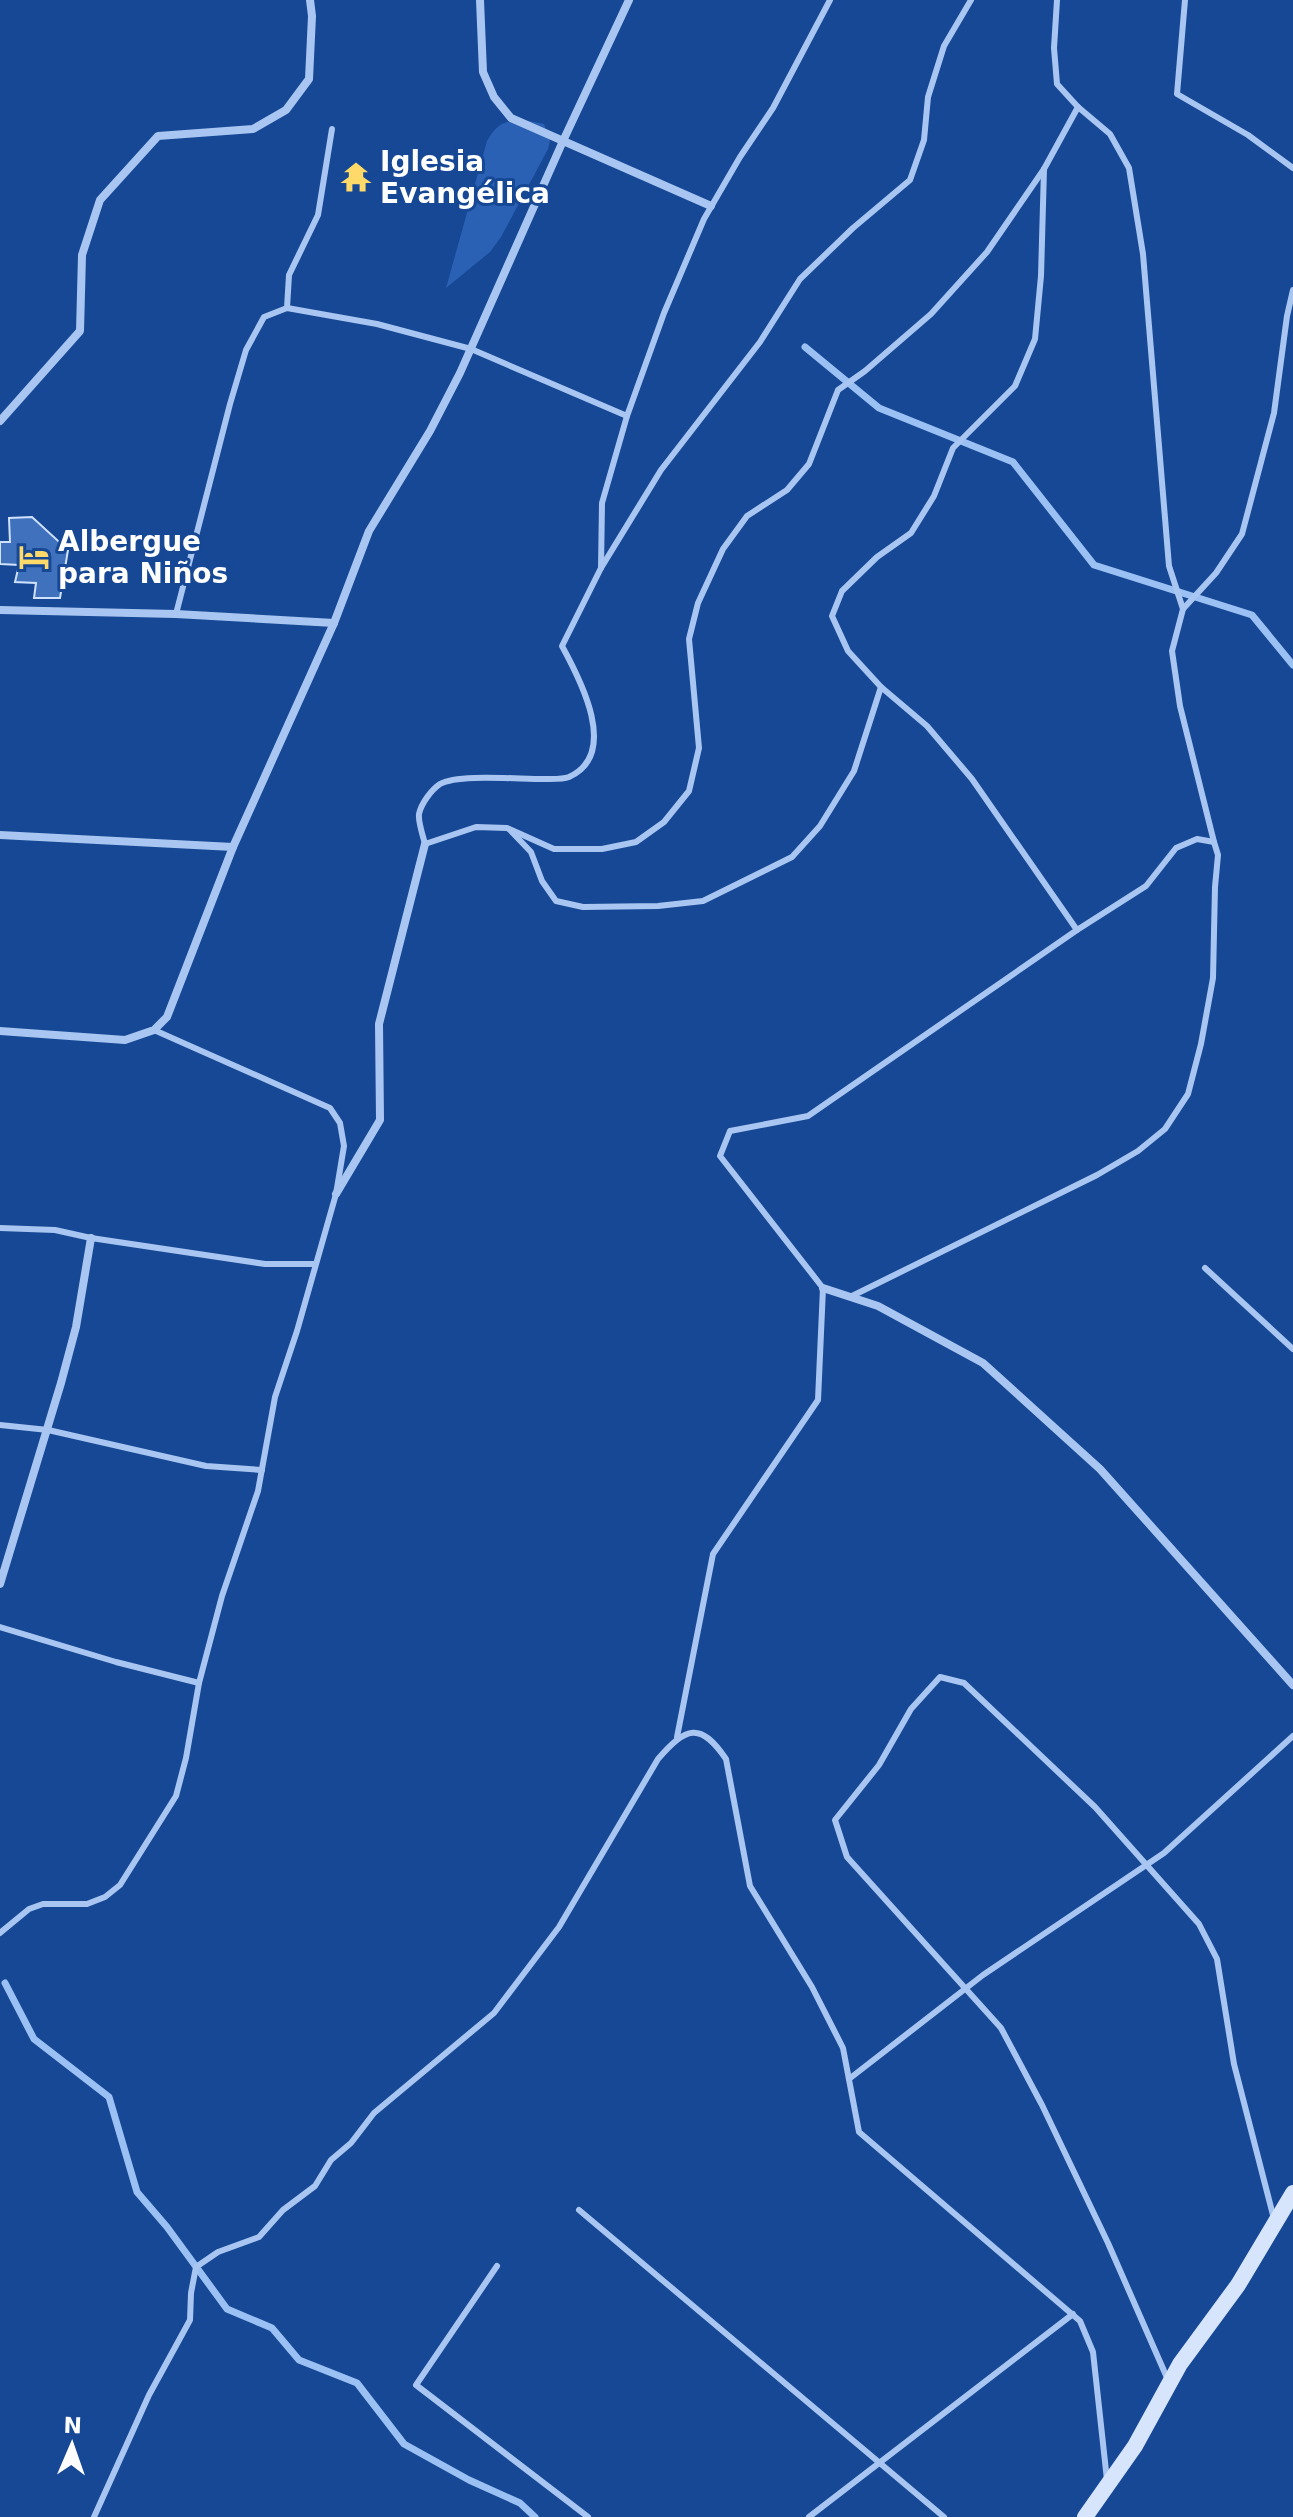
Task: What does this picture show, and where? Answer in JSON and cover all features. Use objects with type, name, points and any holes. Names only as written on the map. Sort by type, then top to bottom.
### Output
[{"type":"street","points":[[0,421],[80,331],[82,255],[100,200],[158,136],[253,129],[286,110],[309,79],[310,0]]},
{"type":"street","points":[[480,0],[483,72],[494,97],[511,118],[711,206]]},
{"type":"street","points":[[0,1031],[125,1040],[154,1030],[167,1017],[233,847],[334,623],[369,531],[430,431],[471,349],[629,0]]},
{"type":"street","points":[[0,610],[176,614],[334,623]]},
{"type":"street","points":[[0,835],[233,847]]},
{"type":"street","points":[[336,1194],[380,1120],[379,1024],[425,844]]},
{"type":"street","points":[[0,1584],[76,1327],[91,1238]]},
{"type":"street","points":[[823,1288],[889,1312],[983,1363],[1100,1469],[1293,1685]]},
{"type":"street","points":[[1085,2517],[1135,2446],[1180,2364],[1238,2285],[1293,2193]]},
{"type":"lane","points":[[601,568],[602,503],[627,416],[664,313],[711,206],[773,108],[830,0]]},
{"type":"lane","points":[[971,0],[944,46],[928,97],[924,140],[910,180],[853,228],[800,279],[760,342],[661,470],[601,568],[562,646],[577,673],[591,711],[595,736],[587,762],[568,778],[492,778],[441,784],[427,798],[419,815],[425,844],[476,827],[507,828],[554,849],[602,849],[636,842],[673,812],[689,791],[699,748],[689,639],[698,603],[723,549],[747,516],[787,490],[809,464],[838,390],[931,314],[987,252],[1044,169],[1078,107]]},
{"type":"lane","points":[[1057,0],[1054,48],[1057,84],[1110,134],[1129,168],[1143,254],[1169,566],[1183,609]]},
{"type":"lane","points":[[1185,0],[1177,94],[1248,135],[1293,168]]},
{"type":"lane","points":[[287,308],[289,275],[318,215],[332,129]]},
{"type":"lane","points":[[1044,169],[1041,276],[1035,339],[1015,386],[953,448],[934,496],[911,533],[877,557],[842,591],[832,616],[848,651],[881,687],[927,726],[972,779],[1077,930]]},
{"type":"lane","points":[[852,1296],[1097,1175],[1138,1151],[1165,1129],[1188,1094],[1213,978],[1218,855],[1180,706],[1172,651],[1183,609],[1216,573],[1242,534],[1274,413],[1293,290]]},
{"type":"lane","points":[[176,614],[246,350],[264,317],[287,308],[377,324],[471,349],[627,416]]},
{"type":"lane","points":[[507,828],[531,852],[542,881],[556,901],[583,907],[658,906],[703,901],[792,857],[820,826],[854,771],[881,687]]},
{"type":"lane","points":[[94,2517],[149,2395],[190,2320],[196,2267],[218,2252],[259,2237],[283,2210],[315,2186],[331,2160],[351,2143],[374,2113],[494,2013],[559,1927],[628,1806],[658,1759],[677,1737],[713,1554],[818,1400],[823,1288],[720,1156],[730,1131],[808,1116],[1077,930],[1146,886],[1176,848],[1197,839],[1214,842]]},
{"type":"lane","points":[[0,1933],[29,1909],[43,1904],[87,1904],[105,1897],[120,1885],[176,1796],[199,1683],[222,1596],[258,1491],[275,1397],[336,1194],[344,1146],[340,1123],[330,1108],[154,1030]]},
{"type":"lane","points":[[0,1228],[55,1230],[265,1264],[315,1264]]},
{"type":"lane","points":[[1205,1268],[1293,1349]]},
{"type":"lane","points":[[0,1425],[48,1430],[206,1466],[262,1470]]},
{"type":"lane","points":[[0,1627],[199,1683]]},
{"type":"lane","points":[[1170,2383],[1108,2243],[1001,2028],[847,1857],[835,1820],[879,1765],[911,1709],[940,1677],[964,1683],[1095,1807],[1199,1924],[1217,1959],[1234,2064],[1275,2225]]},
{"type":"lane","points":[[677,1737],[693,1732],[703,1733],[716,1743],[726,1759],[750,1886],[812,1987],[843,2048],[859,2132],[1080,2321],[1093,2352],[1108,2487]]},
{"type":"lane","points":[[849,2079],[967,1988],[1164,1853],[1293,1736]]},
{"type":"lane","points":[[579,2210],[944,2517]]},
{"type":"lane","points":[[497,2266],[416,2385],[588,2517]]},
{"type":"lane","points":[[809,2517],[1073,2314]]},
{"type":"shaded area","points":[[529,121],[544,124],[550,141],[548,149],[490,252],[446,288],[487,141],[504,123]]},
{"type":"building","name":"Albergue para Niños","points":[[32,517],[68,550],[60,598],[34,598],[36,583],[15,582],[19,565],[0,564],[0,542],[10,542],[9,518]]},
{"type":"waterway","points":[[805,347],[879,408],[1013,462],[1094,565],[1252,615],[1293,665]]},
{"type":"waterway","points":[[5,1983],[34,2039],[109,2097],[137,2192],[167,2227],[227,2309],[272,2328],[299,2360],[357,2383],[404,2444],[469,2480],[520,2503],[535,2517]]},
{"type":"place","name":"Iglesia Evangélica","points":[[356,177]]},
{"type":"place","name":"Albergue para Niños","points":[[34,557]]}]
